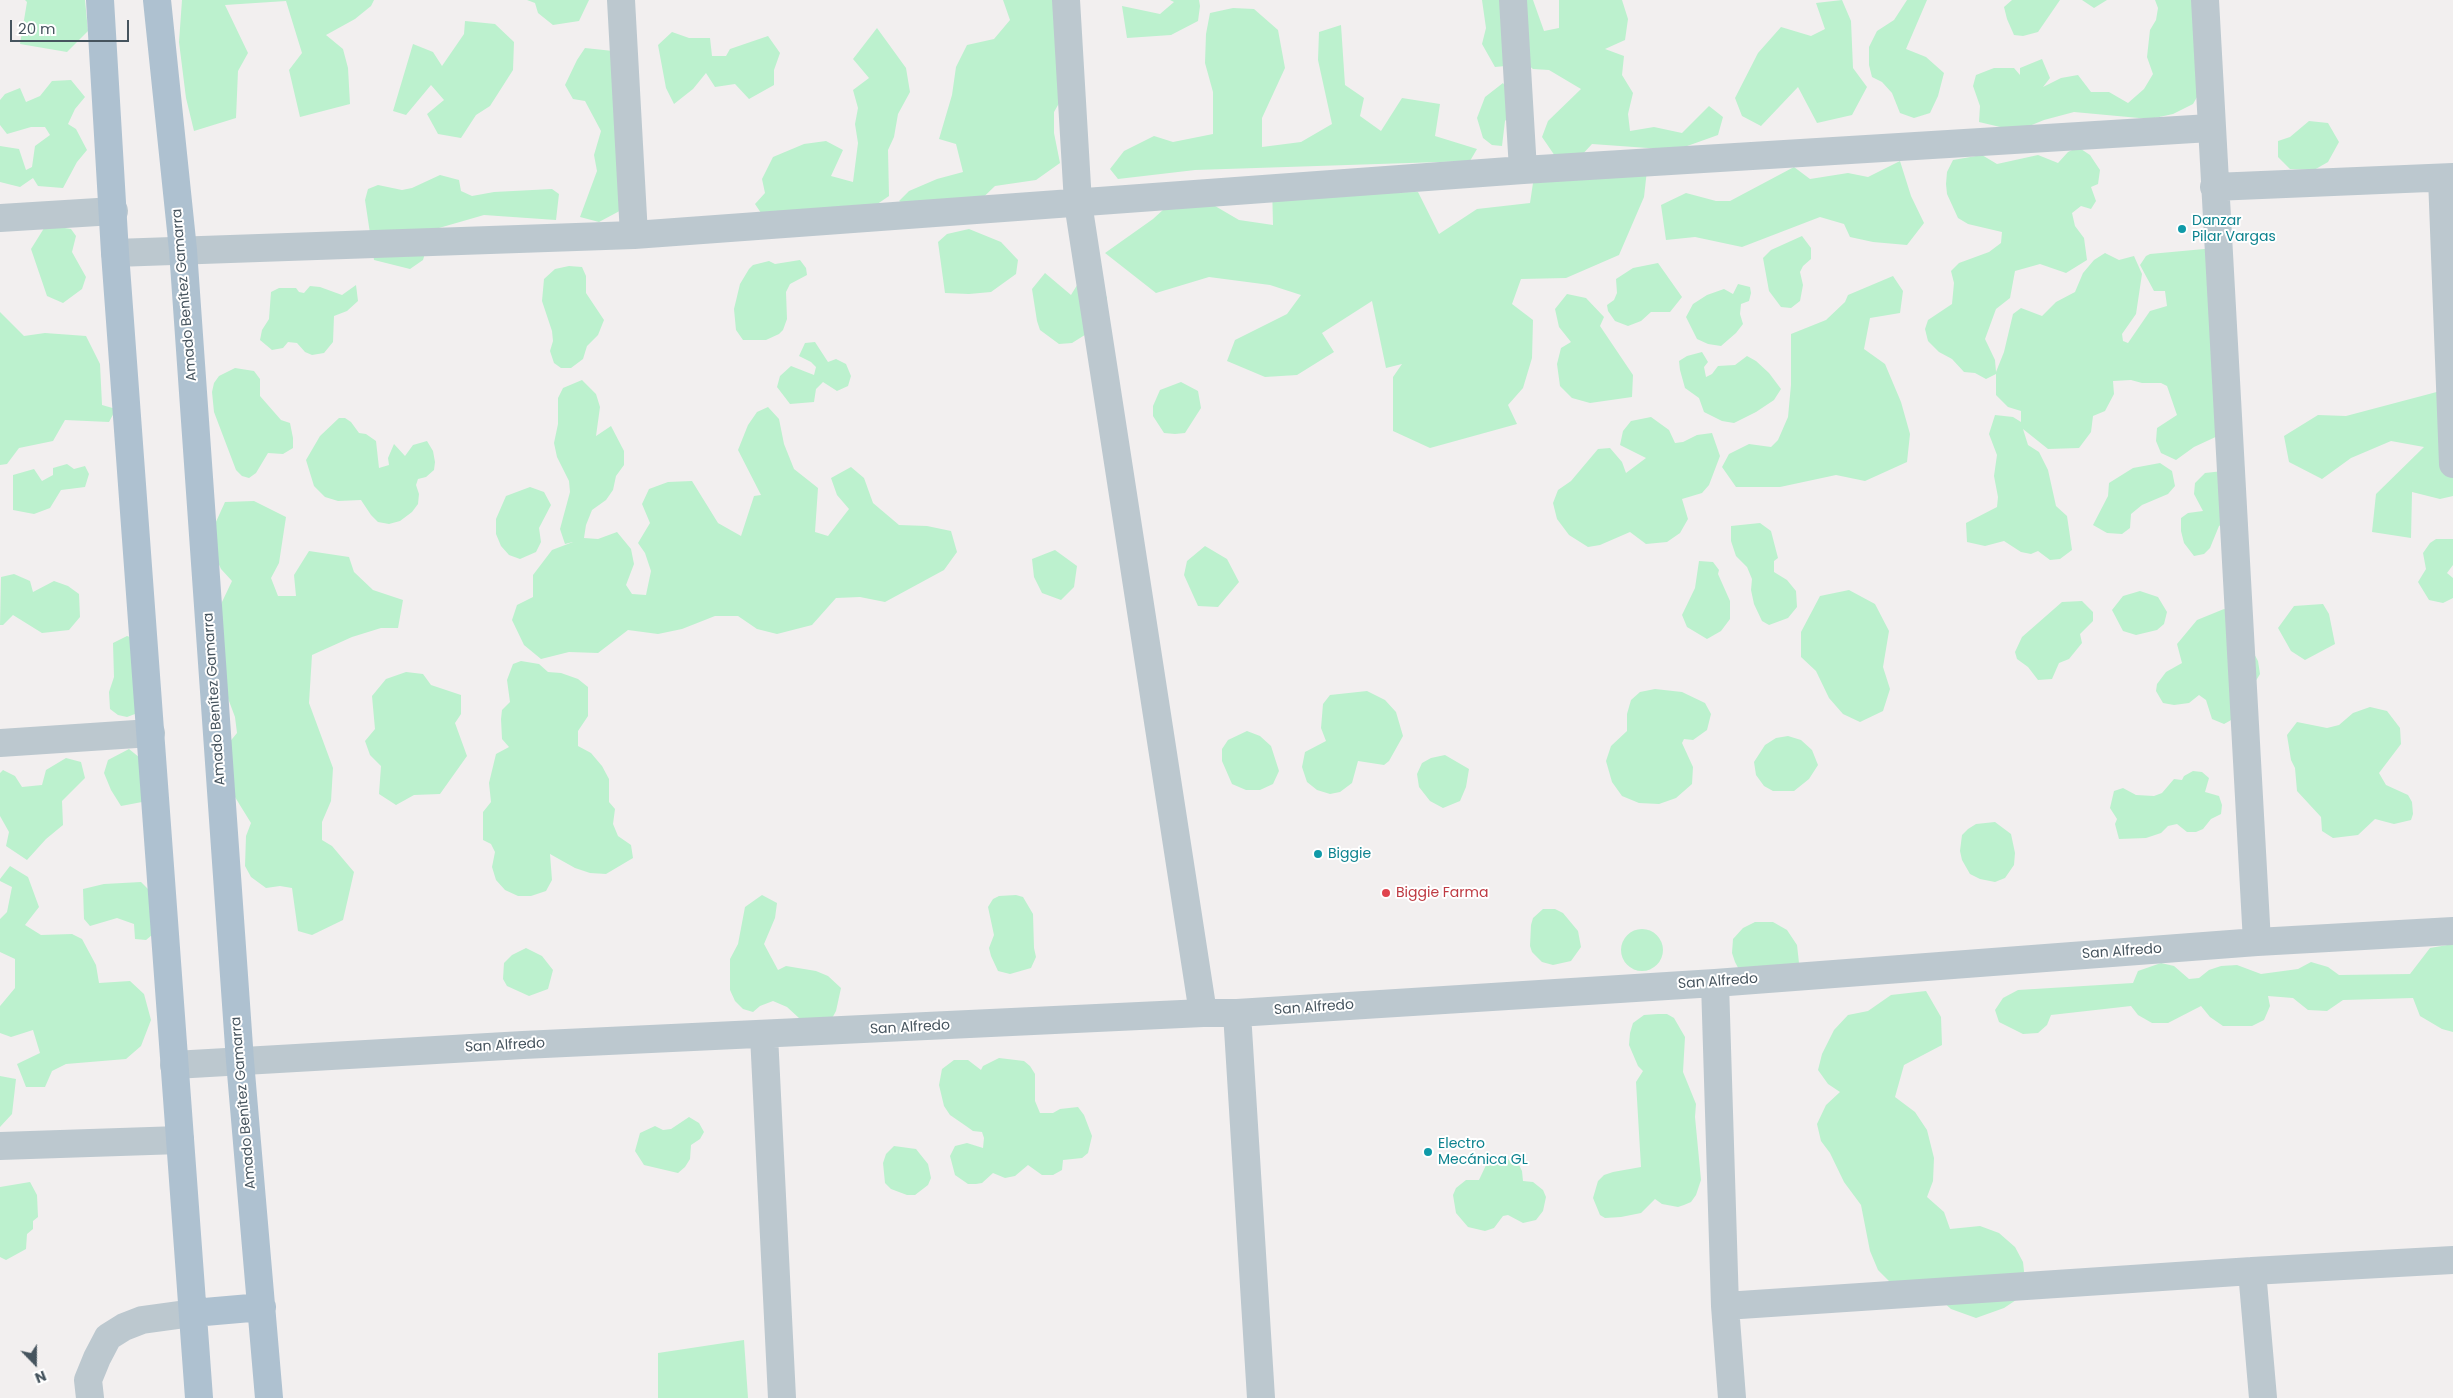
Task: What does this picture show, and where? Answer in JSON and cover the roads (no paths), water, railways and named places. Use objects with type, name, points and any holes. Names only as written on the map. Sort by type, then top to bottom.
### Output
[{"type":"main road","points":[[100,0],[115,253],[199,1398]]},
{"type":"main road","name":"Amado Benítez Gamarra","points":[[157,0],[183,250],[240,1061],[270,1398]]},
{"type":"main road","points":[[192,1313],[262,1307]]},
{"type":"street","points":[[621,0],[634,235]]},
{"type":"street","points":[[1066,0],[1078,203],[1203,1013]]},
{"type":"street","points":[[1513,0],[1523,170]]},
{"type":"street","points":[[2205,0],[2210,128],[2257,942]]},
{"type":"street","points":[[115,253],[634,235],[1523,170],[2210,128]]},
{"type":"street","points":[[2214,187],[2447,177],[2453,464]]},
{"type":"street","points":[[0,218],[114,211]]},
{"type":"street","points":[[0,743],[151,733]]},
{"type":"street","name":"San Alfredo","points":[[174,1065],[524,1045],[1203,1013],[1237,1013],[1715,983],[2257,942],[2453,931]]},
{"type":"street","points":[[1715,983],[1726,1306],[1732,1398]]},
{"type":"street","points":[[1237,1013],[1260,1398]]},
{"type":"street","points":[[764,1035],[782,1398]]},
{"type":"street","points":[[0,1146],[180,1140]]},
{"type":"street","points":[[1726,1306],[2252,1271],[2453,1260]]},
{"type":"street","points":[[2252,1271],[2263,1398]]},
{"type":"street","points":[[90,1398],[88,1380],[108,1337],[124,1327],[142,1320],[192,1313]]},
{"type":"place","name":"Danzar Pilar Vargas","points":[[2182,229]]},
{"type":"place","name":"Biggie","points":[[1318,854]]},
{"type":"place","name":"Biggie Farma","points":[[1386,893]]},
{"type":"place","name":"Electro Mecánica GL","points":[[1428,1152]]}]
